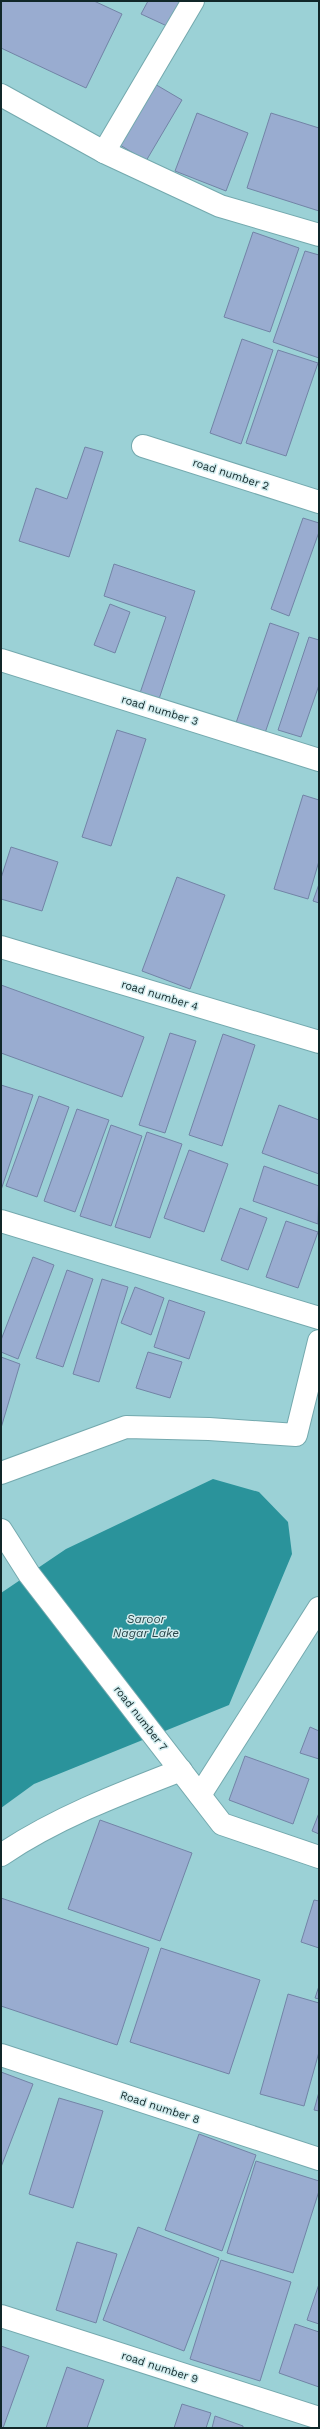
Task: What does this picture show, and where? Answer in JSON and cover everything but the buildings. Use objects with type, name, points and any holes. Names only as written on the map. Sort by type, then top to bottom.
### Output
[{"type":"street","points":[[104,152],[193,1]]},
{"type":"street","points":[[1,95],[104,152],[220,206],[319,236]]},
{"type":"street","name":"road number 2","points":[[143,446],[319,502]]},
{"type":"street","name":"road number 3","points":[[1,660],[319,760]]},
{"type":"street","name":"road number 4","points":[[1,947],[319,1042]]},
{"type":"street","points":[[1,1221],[319,1318]]},
{"type":"street","points":[[1,1473],[126,1427],[209,1429],[296,1435],[319,1341]]},
{"type":"street","name":"road number 7","points":[[5,1542],[222,1824],[319,1856]]},
{"type":"street","points":[[200,1795],[319,1608]]},
{"type":"street","points":[[1,1855],[38,1832],[115,1796],[181,1770]]},
{"type":"street","name":"Road number 8","points":[[1,2056],[319,2159]]},
{"type":"street","name":"road number 9","points":[[1,2316],[319,2418]]},
{"type":"water","name":"Saroor Nagar Lake","points":[[213,1479],[259,1492],[288,1522],[292,1554],[229,1705],[34,1784],[1,1808],[1,1593],[66,1549]]}]
